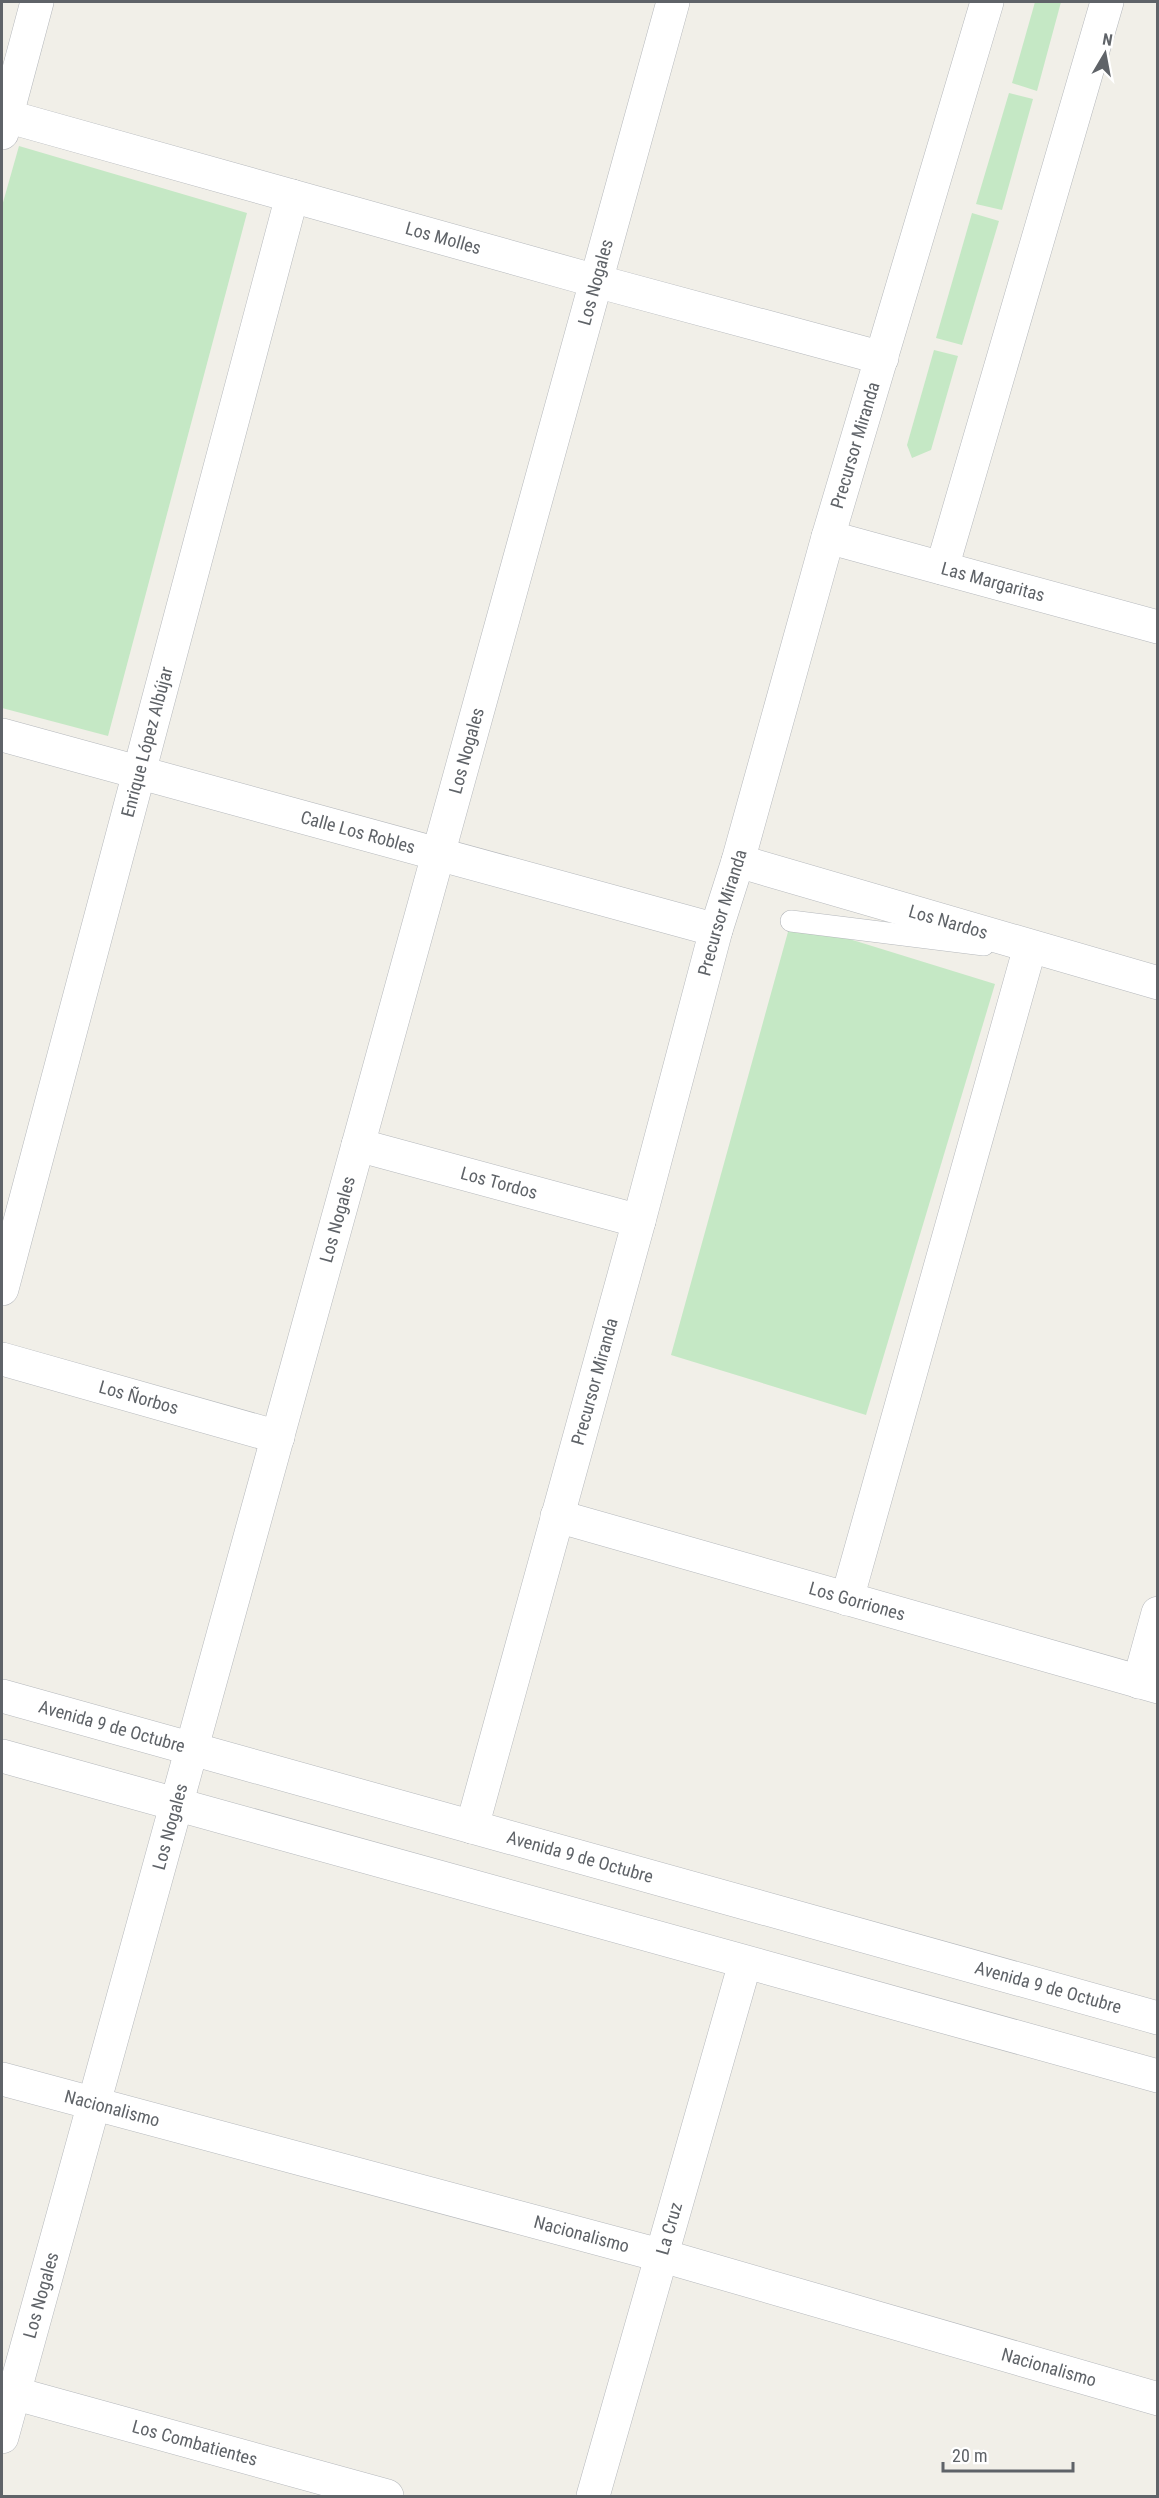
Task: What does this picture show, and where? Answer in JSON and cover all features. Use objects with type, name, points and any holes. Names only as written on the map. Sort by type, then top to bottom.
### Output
[{"type":"street","points":[[4,124],[37,2]]},
{"type":"street","name":"Los Nogales","points":[[2,2437],[8,2392],[93,2104],[177,1803],[673,2]]},
{"type":"street","name":"Precursor Miranda","points":[[472,1827],[639,1221],[716,930],[738,861],[828,537],[987,2]]},
{"type":"street","points":[[942,568],[1107,2]]},
{"type":"street","name":"Los Molles","points":[[4,124],[292,196],[882,358]]},
{"type":"street","name":"Enrique López Albújar","points":[[2,1289],[292,196]]},
{"type":"street","name":"Las Margaritas","points":[[828,537],[1158,627]]},
{"type":"street","name":"Calle Los Robles","points":[[2,735],[716,930]]},
{"type":"street","name":"Los Nardos","points":[[738,861],[1030,947],[1158,982]]},
{"type":"street","points":[[847,1599],[1030,947]]},
{"type":"street","name":"Los Tordos","points":[[358,1145],[639,1221]]},
{"type":"street","name":"Los Ñorbos","points":[[2,1359],[278,1437]]},
{"type":"street","name":"Los Gorriones","points":[[557,1516],[1148,1685]]},
{"type":"street","points":[[1148,1685],[1158,1613]]},
{"type":"street","name":"Avenida 9 de Octubre","points":[[2,1696],[1158,2018]]},
{"type":"street","points":[[2,1756],[1158,2076]]},
{"type":"street","name":"La Cruz","points":[[594,2496],[745,1963]]},
{"type":"street","name":"Nacionalismo","points":[[2,2079],[663,2256],[1158,2399]]},
{"type":"street","name":"Los Combatientes","points":[[8,2392],[387,2496]]},
{"type":"lane","points":[[791,921],[1158,967]]},
{"type":"green space","points":[[1035,2],[1061,2],[1037,91],[1012,83]]},
{"type":"green space","points":[[1009,93],[1033,99],[1002,210],[976,204]]},
{"type":"green space","points":[[19,146],[247,213],[108,736],[2,708],[2,206]]},
{"type":"green space","points":[[972,213],[999,221],[962,345],[936,338]]},
{"type":"green space","points":[[934,350],[958,356],[931,450],[912,458],[907,445]]},
{"type":"green space","points":[[791,921],[995,984],[866,1415],[671,1355]]}]
